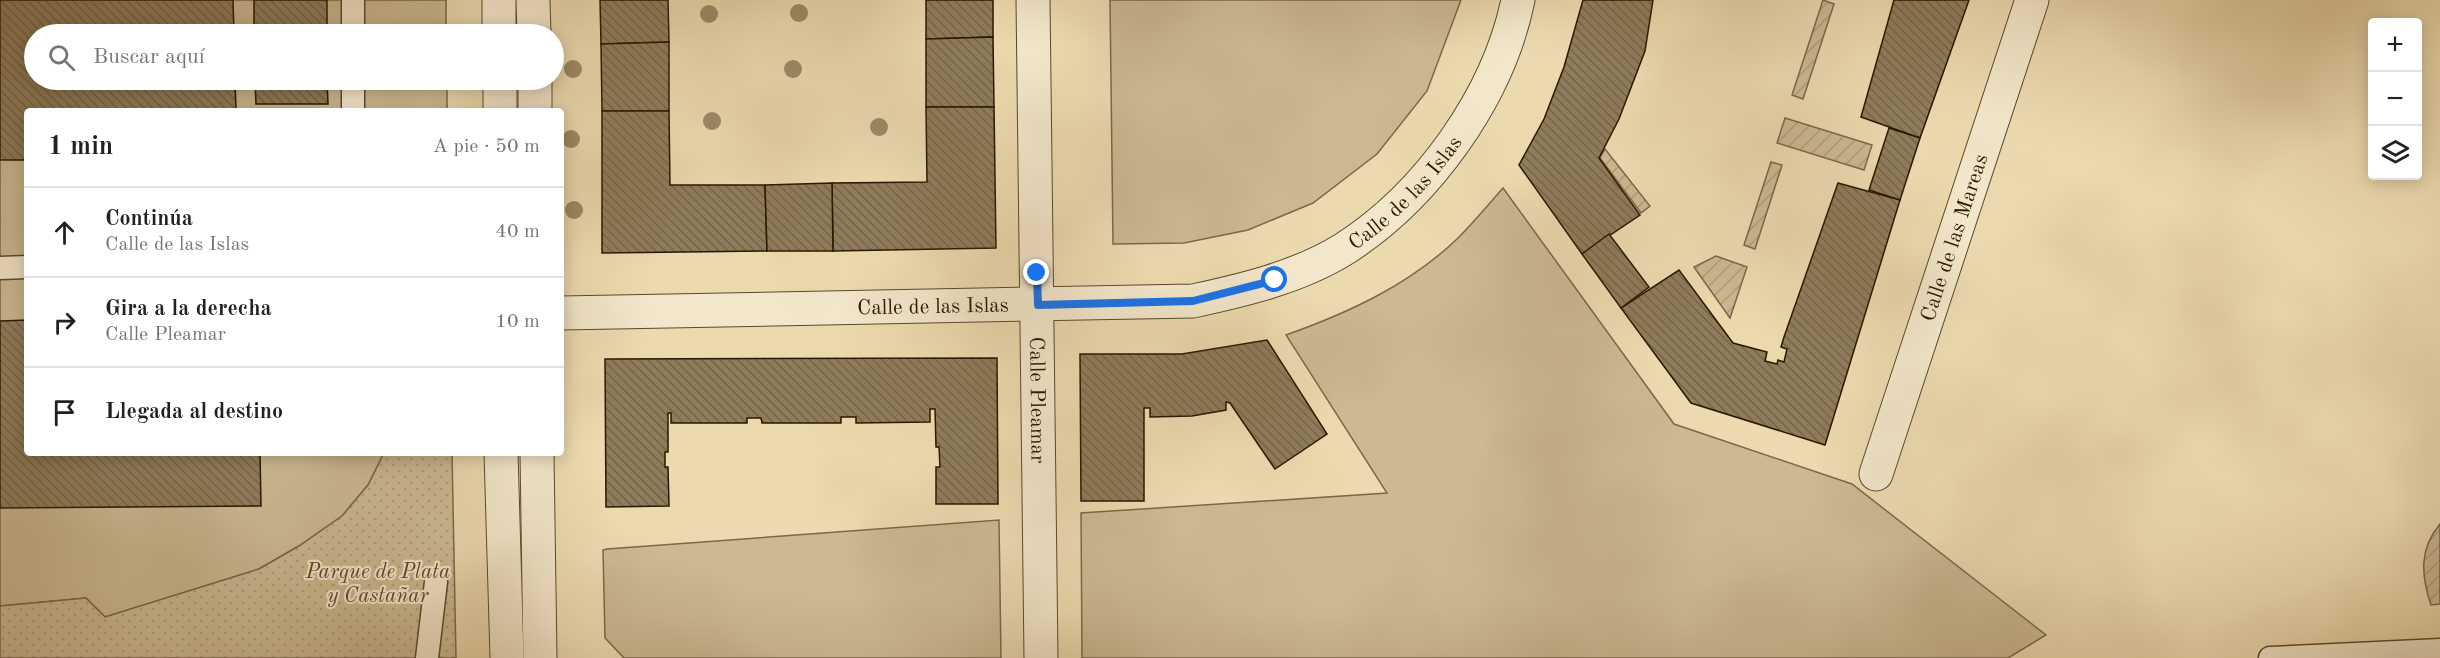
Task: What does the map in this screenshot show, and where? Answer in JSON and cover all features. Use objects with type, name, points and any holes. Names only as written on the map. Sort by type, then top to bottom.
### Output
[{"type":"street","points":[[499,0],[500,24]]},
{"type":"street","points":[[533,0],[534,24]]},
{"type":"street","name":"Calle Pleamar","points":[[1033,0],[1041,658]]},
{"type":"street","name":"Calle de las Islas","points":[[564,313],[1193,301],[1275,280],[1343,250],[1381,222],[1414,192],[1447,152],[1482,97],[1506,39],[1518,0]]},
{"type":"street","name":"Calle de las Mareas","points":[[1876,474],[2032,0]]},
{"type":"street","points":[[500,90],[500,108]]},
{"type":"street","points":[[534,90],[535,108]]},
{"type":"street","points":[[501,456],[507,658]]},
{"type":"street","points":[[537,456],[540,658]]},
{"type":"lane","points":[[353,0],[353,24]]},
{"type":"lane","points":[[353,90],[353,108]]},
{"type":"lane","points":[[0,268],[24,267]]},
{"type":"lane","points":[[427,658],[436,582]]},
{"type":"lane","points":[[2270,658],[2440,650]]},
{"type":"green space","points":[[0,0],[446,0],[446,24],[24,24],[24,90],[447,90],[447,108],[24,108],[24,456],[382,456],[368,485],[342,516],[299,546],[259,569],[105,617],[86,598],[0,606]]},
{"type":"green space","points":[[1110,0],[1461,0],[1427,91],[1377,154],[1313,203],[1248,230],[1184,243],[1113,244]]},
{"type":"green space","points":[[1823,0],[1834,4],[1803,99],[1792,95]]},
{"type":"green space","points":[[1785,118],[1872,145],[1864,170],[1777,143]]},
{"type":"green space","points":[[1605,149],[1650,206],[1641,213],[1600,158]]},
{"type":"green space","points":[[1771,162],[1782,165],[1755,249],[1744,245]]},
{"type":"green space","points":[[1503,188],[1674,424],[1852,484],[2046,635],[2008,658],[1082,658],[1081,513],[1387,493],[1286,335],[1355,307],[1419,270],[1457,239]]},
{"type":"green space","points":[[1716,256],[1747,267],[1730,318],[1694,267]]},
{"type":"green space","name":"Parque de Plata y Castañar","points":[[382,456],[452,456],[456,658],[0,658],[0,606],[86,598],[105,617],[259,569],[299,546],[342,516],[368,485]]},
{"type":"green space","points":[[999,520],[1001,658],[624,658],[605,638],[603,550]]},
{"type":"green space","points":[[2440,524],[2440,604],[2431,605],[2425,583],[2425,553],[2433,533]]},
{"type":"building","points":[[0,0],[233,0],[234,24],[24,24],[24,90],[235,90],[236,108],[24,108],[24,160],[0,160]]},
{"type":"building","points":[[254,0],[327,0],[327,24],[254,24]]},
{"type":"building","points":[[600,0],[668,0],[669,42],[601,44]]},
{"type":"building","points":[[926,0],[993,0],[993,37],[926,39]]},
{"type":"building","points":[[1583,0],[1653,0],[1645,51],[1619,119],[1599,158],[1640,215],[1582,254],[1519,165],[1544,119],[1564,67]]},
{"type":"building","points":[[1894,0],[1969,0],[1920,138],[1861,117]]},
{"type":"building","points":[[993,37],[994,107],[926,107],[926,39]]},
{"type":"building","points":[[669,42],[669,111],[602,111],[601,44]]},
{"type":"building","points":[[255,90],[327,90],[328,104],[256,104]]},
{"type":"building","points":[[926,107],[994,107],[996,248],[833,251],[832,183],[927,182]]},
{"type":"building","points":[[602,111],[669,111],[670,185],[765,185],[767,251],[602,253]]},
{"type":"building","points":[[1889,128],[1920,138],[1900,200],[1869,190]]},
{"type":"building","points":[[832,183],[833,251],[767,251],[765,185]]},
{"type":"building","points":[[1838,183],[1900,200],[1825,445],[1691,403],[1621,308],[1679,270],[1733,343],[1767,352],[1765,361],[1777,364],[1778,360],[1784,362],[1787,349],[1781,347],[1784,337]]},
{"type":"building","points":[[1609,234],[1649,287],[1621,308],[1582,254]]},
{"type":"building","points":[[24,320],[24,456],[260,456],[261,506],[0,508],[0,321]]},
{"type":"building","points":[[1267,340],[1327,434],[1275,469],[1230,403],[1226,402],[1226,410],[1192,416],[1150,417],[1150,408],[1144,408],[1144,501],[1081,501],[1080,354],[1182,354]]},
{"type":"building","points":[[997,358],[998,504],[936,504],[936,467],[940,467],[939,447],[936,447],[935,409],[930,409],[930,422],[856,423],[856,417],[841,417],[841,423],[762,423],[761,418],[747,418],[747,423],[671,423],[671,413],[668,413],[668,452],[665,452],[665,467],[668,467],[669,506],[606,507],[605,359]]},
{"type":"route","points":[[1037,273],[1038,305],[1193,301],[1240,291],[1275,280]]}]
